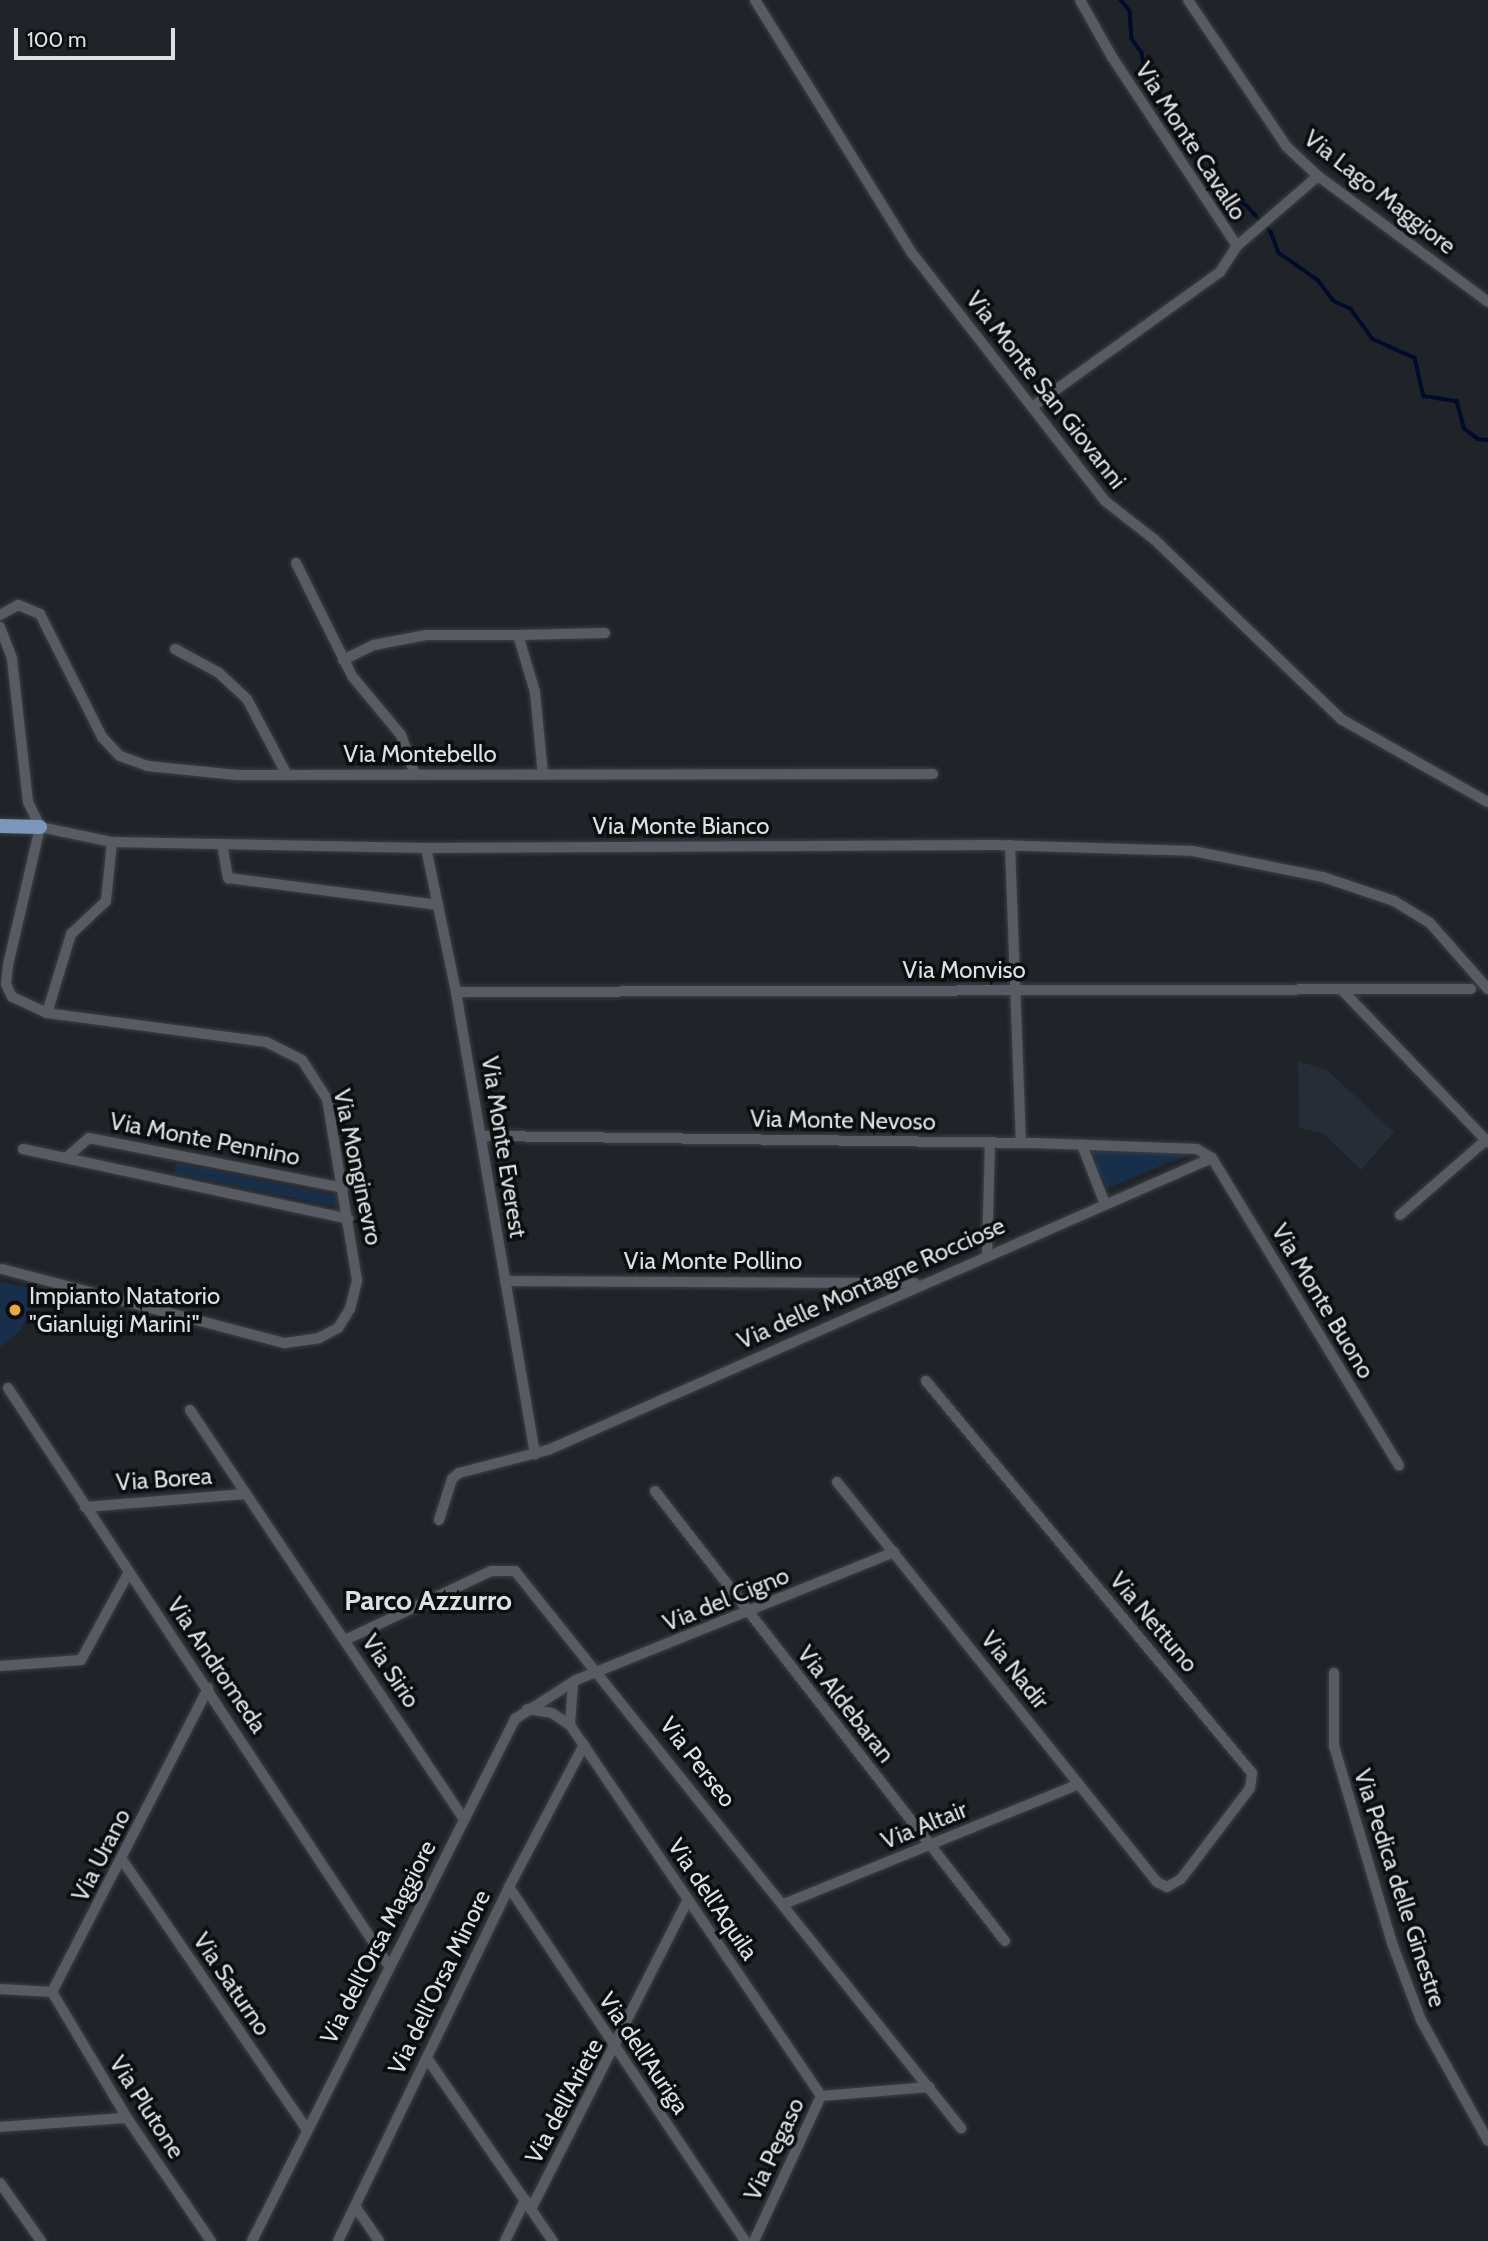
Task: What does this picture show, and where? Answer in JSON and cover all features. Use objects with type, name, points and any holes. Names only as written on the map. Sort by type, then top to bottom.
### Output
[{"type":"main road","points":[[2,825],[40,827]]},
{"type":"street","name":"Via Monte San Giovanni","points":[[755,0],[912,253],[1105,501],[1159,544],[1341,719],[1488,802]]},
{"type":"street","name":"Via Monte Cavallo","points":[[1080,0],[1112,57],[1237,246],[1318,176]]},
{"type":"street","name":"Via Lago Maggiore","points":[[1188,0],[1277,136],[1318,176],[1488,302]]},
{"type":"street","points":[[1031,407],[1220,272],[1237,246]]},
{"type":"street","points":[[296,563],[343,660],[401,734],[415,775]]},
{"type":"street","name":"Via Montebello","points":[[0,615],[9,607],[22,605],[46,620],[92,722],[126,760],[174,771],[287,775],[933,774]]},
{"type":"street","points":[[0,627],[12,659],[28,802],[40,827]]},
{"type":"street","points":[[343,660],[374,645],[416,637],[605,633]]},
{"type":"street","points":[[518,635],[533,685],[543,775]]},
{"type":"street","points":[[175,649],[219,673],[247,699],[287,775]]},
{"type":"street","name":"Via Monte Bianco","points":[[40,827],[112,842],[426,848],[1010,845],[1206,852],[1346,883],[1423,917],[1488,989]]},
{"type":"street","name":"Via Monginevro","points":[[2,1269],[256,1339],[306,1341],[338,1328],[353,1302],[356,1268],[327,1099],[311,1069],[291,1051],[259,1041],[47,1013],[16,1001],[6,984],[40,827]]},
{"type":"street","points":[[47,1013],[71,933],[106,901],[112,842]]},
{"type":"street","points":[[222,844],[228,878],[438,905]]},
{"type":"street","points":[[1010,845],[1021,1143]]},
{"type":"street","name":"Via Monte Everest","points":[[426,848],[456,992],[536,1454]]},
{"type":"street","name":"Via Monviso","points":[[456,992],[1471,989]]},
{"type":"street","points":[[1342,990],[1487,1141],[1400,1215]]},
{"type":"street","name":"Via Monte Nevoso","points":[[482,1136],[1021,1143],[1203,1150],[1212,1158]]},
{"type":"street","name":"Via Monte Pennino","points":[[66,1158],[89,1138],[343,1188]]},
{"type":"street","points":[[988,1255],[990,1143]]},
{"type":"street","points":[[1082,1145],[1105,1204]]},
{"type":"street","name":"Via Monte Pennino","points":[[23,1149],[349,1219]]},
{"type":"street","name":"Via delle Montagne Rocciose","points":[[439,1520],[456,1475],[536,1454],[921,1283],[1212,1158]]},
{"type":"street","name":"Via Monte Buono","points":[[1212,1158],[1399,1466]]},
{"type":"street","name":"Via Monte Pollino","points":[[505,1281],[921,1283]]},
{"type":"street","name":"Via Nettuno","points":[[926,1381],[1252,1773],[1250,1788],[1186,1874],[1172,1885],[1161,1885]]},
{"type":"street","name":"Via Andromeda","points":[[8,1388],[389,1966]]},
{"type":"street","name":"Via Sirio","points":[[190,1410],[463,1818]]},
{"type":"street","name":"Via Nadir","points":[[836,1482],[1161,1885]]},
{"type":"street","name":"Via Aldebaran","points":[[655,1492],[1005,1941]]},
{"type":"street","name":"Via Borea","points":[[85,1507],[245,1494]]},
{"type":"street","name":"Via del Cigno","points":[[527,1709],[573,1682],[601,1673],[894,1552]]},
{"type":"street","name":"Via Perseo","points":[[345,1640],[491,1571],[508,1568],[520,1575],[601,1673],[961,2128]]},
{"type":"street","points":[[0,1666],[81,1660],[129,1572]]},
{"type":"street","name":"Via Pedica delle Ginestre","points":[[1334,1673],[1334,1746],[1392,1943],[1421,2020],[1488,2141]]},
{"type":"street","points":[[527,1709],[552,1713],[570,1725],[573,1682]]},
{"type":"street","name":"Via Urano","points":[[52,1992],[123,1861],[208,1688]]},
{"type":"street","name":"Via dell'Orsa Maggiore","points":[[252,2241],[510,1725],[527,1709]]},
{"type":"street","name":"Via dell'Aquila","points":[[570,1725],[821,2096]]},
{"type":"street","name":"Via dell'Orsa Minore","points":[[338,2241],[509,1887],[584,1745]]},
{"type":"street","name":"Via Altair","points":[[784,1904],[1079,1784]]},
{"type":"street","name":"Via Saturno","points":[[123,1861],[307,2130]]},
{"type":"street","name":"Via dell'Auriga","points":[[509,1887],[745,2241]]},
{"type":"street","name":"Via dell'Ariete","points":[[505,2241],[615,2049],[688,1900]]},
{"type":"street","points":[[0,1989],[52,1992]]},
{"type":"street","name":"Via Plutone","points":[[52,1992],[127,2118],[211,2241]]},
{"type":"street","points":[[426,2058],[553,2241]]},
{"type":"street","name":"Via Pegaso","points":[[754,2241],[821,2096],[929,2087]]},
{"type":"street","points":[[0,2127],[127,2118]]},
{"type":"street","points":[[0,2183],[41,2241]]},
{"type":"street","points":[[355,2206],[379,2241]]},
{"type":"shaded area","points":[[1298,1061],[1327,1070],[1394,1132],[1361,1170],[1323,1133],[1299,1128]]},
{"type":"shaded area","points":[[1091,1149],[1193,1153],[1107,1188]]},
{"type":"shaded area","points":[[176,1163],[338,1196],[339,1207],[174,1173]]},
{"type":"shaded area","name":"Impianto Natatorio \"Gianluigi Marini\"","points":[[0,1282],[39,1290],[21,1330],[0,1347]]},
{"type":"waterway","points":[[1121,0],[1130,11],[1132,39],[1142,53],[1145,73],[1216,169],[1225,191],[1247,206],[1271,232],[1279,253],[1318,280],[1334,301],[1351,309],[1373,339],[1415,358],[1424,396],[1457,401],[1464,428],[1478,439],[1488,440]]},
{"type":"place","name":"Impianto Natatorio \"Gianluigi Marini\"","points":[[15,1310]]},
{"type":"district","name":"Parco Azzurro","points":[[428,1600]]}]
